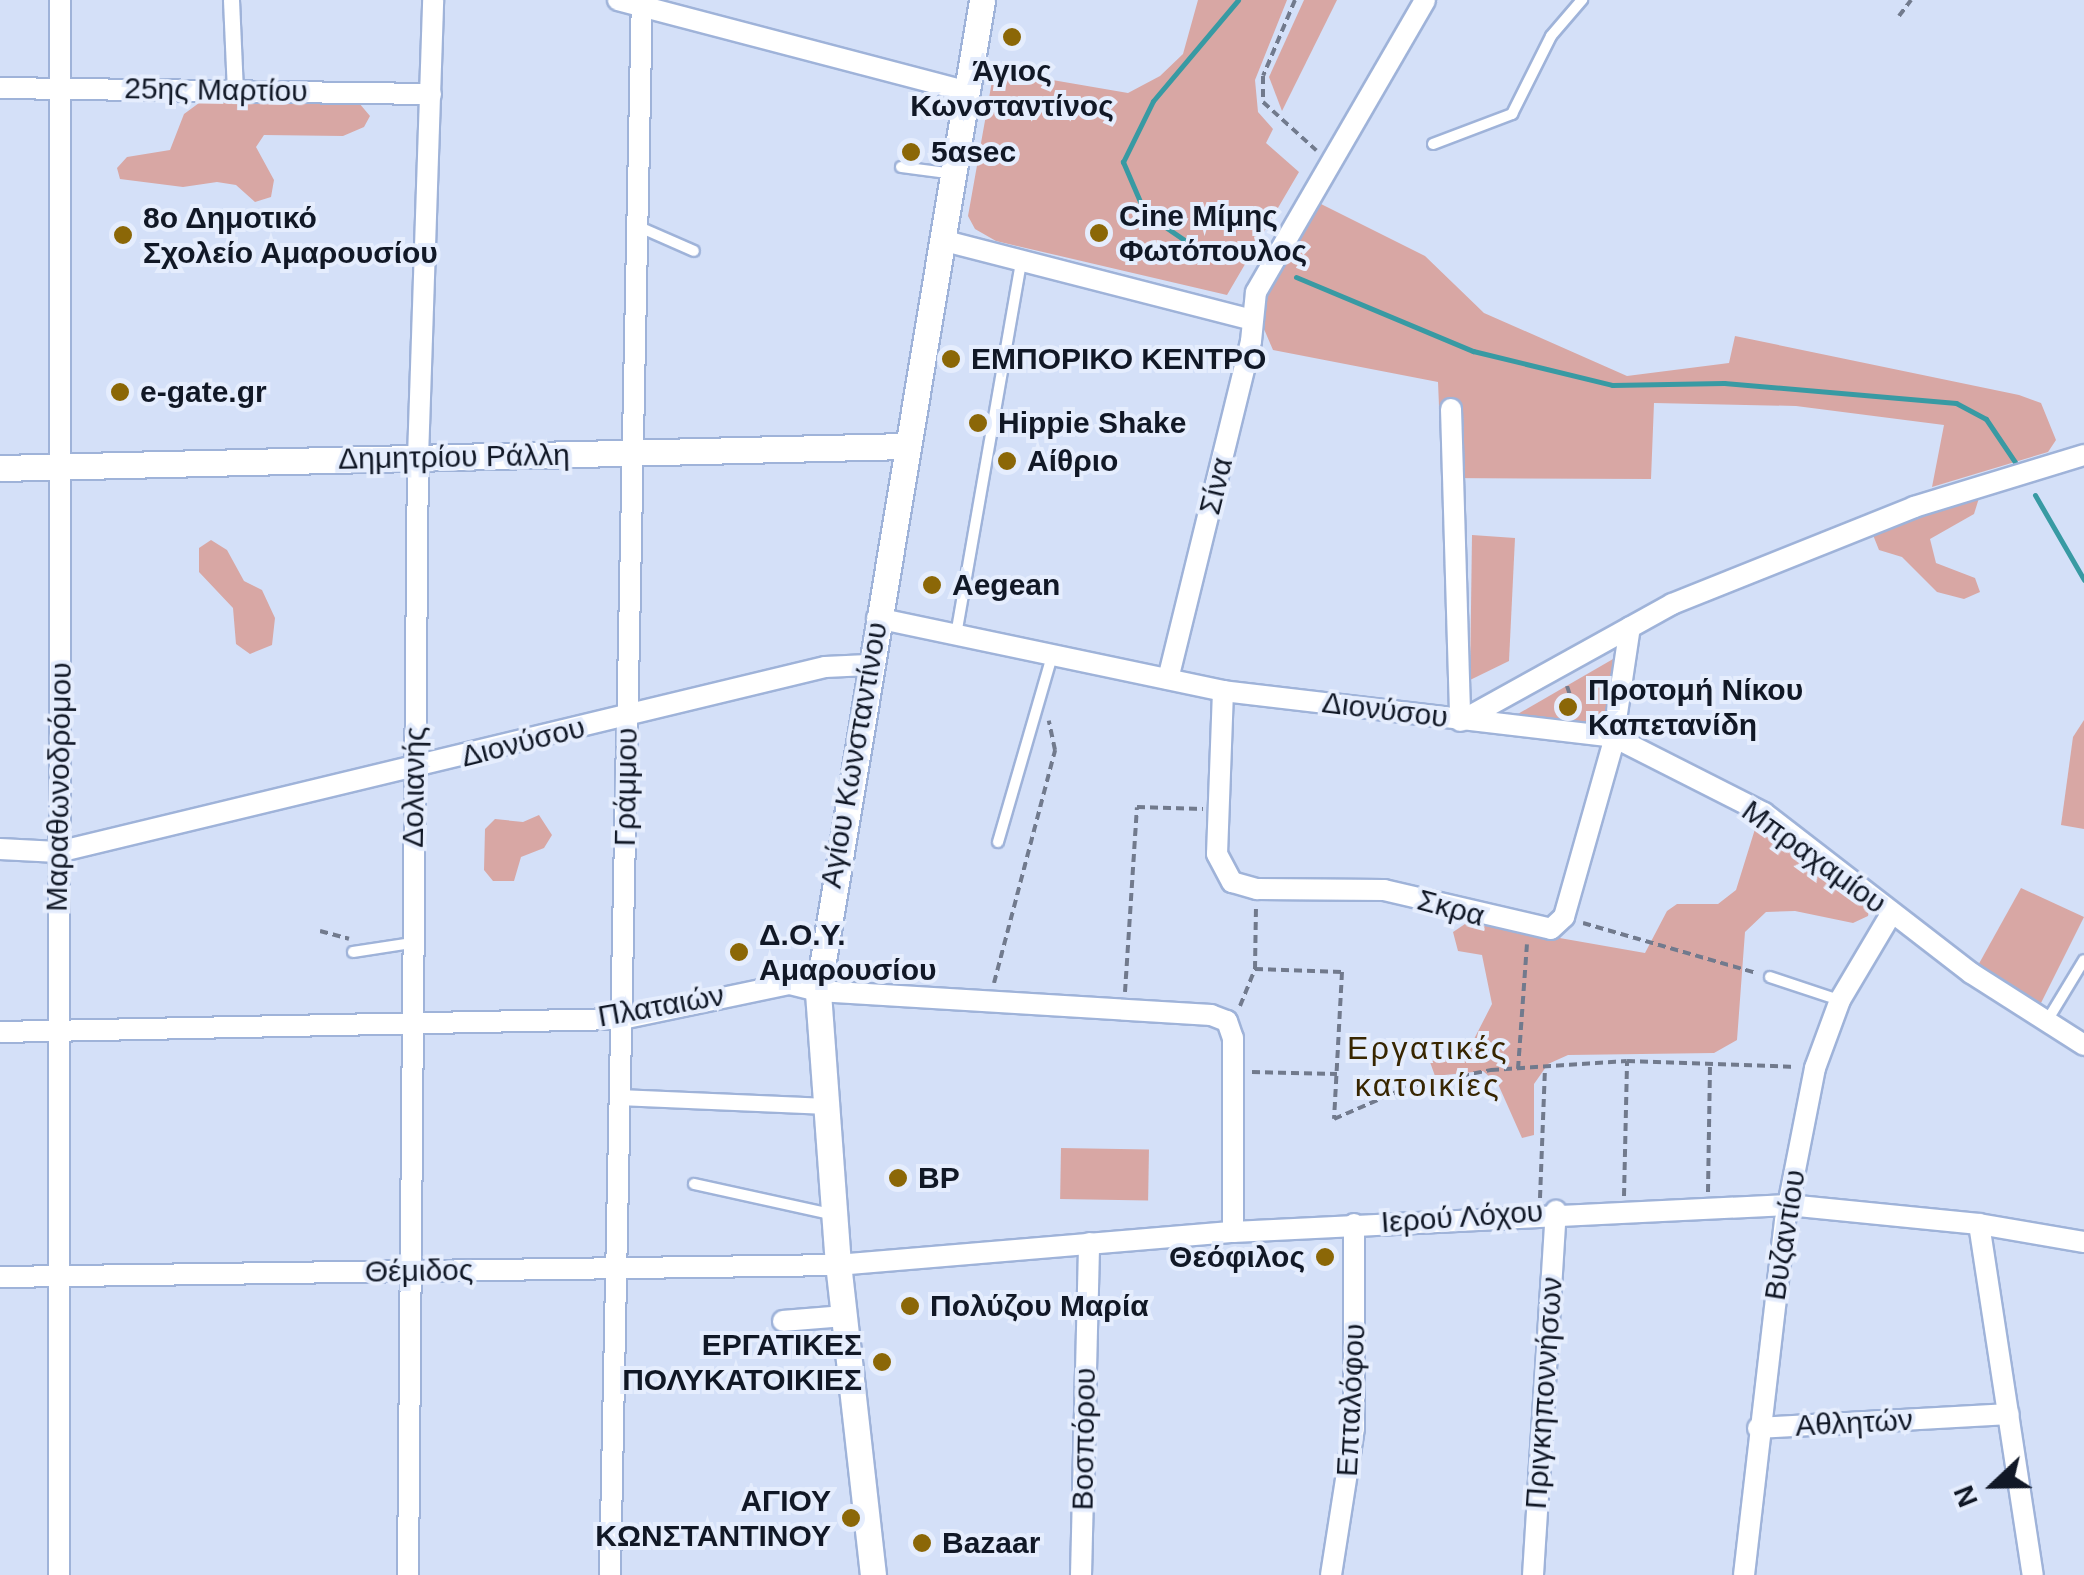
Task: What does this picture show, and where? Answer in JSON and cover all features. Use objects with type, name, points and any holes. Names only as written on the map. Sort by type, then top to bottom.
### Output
[{"type":"street","name":"Μαραθωνοδρόμου","points":[[59,1575],[58,852],[64,466],[60,0]]},
{"type":"street","points":[[231,0],[235,90]]},
{"type":"street","name":"Δολιανής","points":[[408,1575],[418,458],[433,0]]},
{"type":"street","points":[[618,0],[969,92]]},
{"type":"street","name":"Αγίου Κωνσταντίνου","points":[[872,1575],[838,1265],[818,991],[868,665],[945,241],[982,0]]},
{"type":"street","points":[[1331,162],[1425,0]]},
{"type":"street","name":"Γράμμου","points":[[610,1575],[642,4]]},
{"type":"street","name":"25ης Μαρτίου","points":[[0,88],[431,94]]},
{"type":"street","name":"Σίνα","points":[[1168,679],[1251,342],[1248,319],[1256,292],[1331,162]]},
{"type":"street","points":[[945,241],[1248,319]]},
{"type":"street","points":[[1451,409],[1460,721]]},
{"type":"street","name":"Δημητρίου Ράλλη","points":[[0,468],[907,446]]},
{"type":"street","name":"Διονύσου","points":[[877,618],[1223,691],[1460,721],[1630,626],[1914,507],[2084,454]]},
{"type":"street","points":[[1528,929],[1551,930],[1564,917],[1614,737],[1630,626]]},
{"type":"street","name":"Διονύσου","points":[[0,849],[58,852],[825,667],[868,665]]},
{"type":"street","points":[[1223,691],[1217,809],[1220,869],[1232,882],[1257,888]]},
{"type":"street","name":"Μπραχαμίου","points":[[1460,721],[1614,737],[1764,814],[1891,914],[2084,1044]]},
{"type":"street","name":"Σκρα","points":[[1257,888],[1384,890],[1528,929]]},
{"type":"street","name":"Βυζαντίου","points":[[1744,1575],[1758,1428],[1788,1205],[1815,1068],[1840,1000],[1891,914]]},
{"type":"street","name":"Πλαταιών","points":[[0,1032],[622,1019],[775,985],[989,1002],[1124,1006],[1226,1021]]},
{"type":"street","points":[[1226,1021],[1234,1072],[1232,1232]]},
{"type":"street","points":[[620,1097],[826,1106]]},
{"type":"street","name":"Ιερού Λόχου","points":[[838,1265],[1354,1224],[1548,1212],[1788,1205],[1980,1224],[2084,1242]]},
{"type":"street","name":"Πριγκηποννήσων","points":[[1533,1575],[1548,1212]]},
{"type":"street","name":"Επταλόφου","points":[[1331,1575],[1354,1428],[1354,1224]]},
{"type":"street","points":[[1980,1224],[2033,1575]]},
{"type":"street","name":"Βοσπόρου","points":[[1081,1575],[1089,1243]]},
{"type":"street","name":"Θέμιδος","points":[[0,1277],[838,1265]]},
{"type":"street","points":[[783,1321],[844,1316]]},
{"type":"street","name":"Αθλητών","points":[[1758,1428],[2009,1414]]},
{"type":"lane","points":[[1433,144],[1512,114],[1550,36],[1582,0]]},
{"type":"lane","points":[[901,166],[956,174]]},
{"type":"lane","points":[[637,226],[694,252]]},
{"type":"lane","points":[[956,637],[1020,262]]},
{"type":"lane","points":[[998,842],[1052,655]]},
{"type":"lane","points":[[352,952],[412,943]]},
{"type":"lane","points":[[2046,1022],[2084,960]]},
{"type":"lane","points":[[1770,978],[1840,1000]]},
{"type":"lane","points":[[694,1184],[834,1215]]},
{"type":"path","points":[[1295,0],[1262,76],[1263,102],[1331,162]]},
{"type":"path","points":[[1899,16],[1911,0]]},
{"type":"path","points":[[989,1002],[1055,750],[1049,720],[1034,718]]},
{"type":"path","points":[[1124,1006],[1137,807],[1217,809]]},
{"type":"path","points":[[1226,1021],[1243,1003],[1255,969],[1257,888]]},
{"type":"path","points":[[1564,917],[1770,978]]},
{"type":"path","points":[[1518,1068],[1528,929]]},
{"type":"path","points":[[1255,969],[1342,972],[1334,1119],[1410,1086],[1518,1068],[1626,1061],[1815,1068]]},
{"type":"path","points":[[1624,1210],[1626,1061]]},
{"type":"path","points":[[1708,1210],[1710,1062]]},
{"type":"path","points":[[1545,1068],[1548,1212]]},
{"type":"path","points":[[1234,1072],[1337,1074]]},
{"type":"shaded area","points":[[1198,0],[1287,0],[1255,80],[1258,112],[1273,129],[1266,143],[1299,172],[1227,295],[996,241],[975,229],[968,216],[994,70],[1128,93],[1160,76],[1183,54]]},
{"type":"shaded area","points":[[1304,0],[1337,0],[1282,111],[1269,77]]},
{"type":"shaded area","points":[[199,103],[359,103],[370,116],[364,127],[343,136],[264,135],[256,147],[274,180],[271,197],[255,202],[236,185],[217,182],[183,187],[120,179],[117,168],[127,157],[170,150],[184,114]]},
{"type":"shaded area","points":[[1313,200],[1425,256],[1484,313],[1627,376],[1729,363],[1735,336],[2019,395],[2041,403],[2056,440],[2048,452],[1932,487],[1944,425],[1796,406],[1654,403],[1651,479],[1442,478],[1438,382],[1273,350],[1261,322],[1264,299]]},
{"type":"shaded area","points":[[1979,498],[1974,514],[1930,539],[1936,563],[1975,578],[1980,592],[1964,599],[1937,592],[1902,557],[1879,550],[1873,535],[1885,528]]},
{"type":"shaded area","points":[[1472,535],[1515,538],[1509,661],[1470,680]]},
{"type":"shaded area","points":[[211,540],[227,550],[244,581],[262,590],[275,618],[272,645],[250,654],[236,644],[233,608],[199,572],[199,548]]},
{"type":"shaded area","points":[[1620,655],[1610,729],[1516,715]]},
{"type":"shaded area","points":[[2084,720],[2084,829],[2061,825],[2073,737]]},
{"type":"shaded area","points":[[539,815],[552,835],[544,848],[521,857],[514,881],[493,881],[484,870],[485,829],[495,819],[523,822]]},
{"type":"shaded area","points":[[1755,829],[1870,904],[1868,916],[1853,923],[1795,911],[1766,912],[1745,932],[1737,1040],[1714,1053],[1568,1055],[1548,1064],[1534,1084],[1534,1135],[1522,1138],[1498,1084],[1483,1071],[1435,1076],[1430,1062],[1472,1043],[1492,1004],[1482,955],[1458,951],[1453,932],[1468,922],[1645,953],[1667,911],[1677,904],[1718,904],[1736,890]]},
{"type":"shaded area","points":[[2021,888],[2084,917],[2038,1009],[1976,969]]},
{"type":"shaded area","points":[[1061,1148],[1149,1150],[1148,1201],[1060,1199]]},
{"type":"waterway","points":[[1235,259],[1196,248],[1145,213],[1123,162],[1153,101],[1238,0]]},
{"type":"waterway","points":[[1296,277],[1473,351],[1612,385],[1724,383],[1956,403],[1986,419],[2015,462]]},
{"type":"waterway","points":[[2035,495],[2084,580]]},
{"type":"place","name":"Άγιος Κωνσταντίνος","points":[[1012,37]]},
{"type":"place","name":"5αsec","points":[[911,152]]},
{"type":"place","name":"Cine Μίμης Φωτόπουλος","points":[[1099,233]]},
{"type":"place","name":"8ο Δημοτικό Σχολείο Αμαρουσίου","points":[[123,235]]},
{"type":"place","name":"ΕΜΠΟΡΙΚΟ ΚΕΝΤΡΟ","points":[[951,359]]},
{"type":"place","name":"e-gate.gr","points":[[120,392]]},
{"type":"place","name":"Hippie Shake","points":[[978,423]]},
{"type":"place","name":"Αίθριο","points":[[1007,461]]},
{"type":"place","name":"Aegean","points":[[932,585]]},
{"type":"place","name":"Προτομή Νίκου Καπετανίδη","points":[[1568,707]]},
{"type":"place","name":"Δ.Ο.Υ. Αμαρουσίου","points":[[739,952]]},
{"type":"place","name":"BP","points":[[898,1178]]},
{"type":"place","name":"Θεόφιλος","points":[[1325,1257]]},
{"type":"place","name":"Πολύζου Μαρία","points":[[910,1306]]},
{"type":"place","name":"ΕΡΓΑΤΙΚΕΣ ΠΟΛΥΚΑΤΟΙΚΙΕΣ","points":[[882,1362]]},
{"type":"place","name":"ΑΓΙΟΥ ΚΩΝΣΤΑΝΤΙΝΟΥ","points":[[851,1518]]},
{"type":"place","name":"Bazaar","points":[[922,1543]]},
{"type":"district","name":"Εργατικές κατοικίες","points":[[1428,1068]]}]
